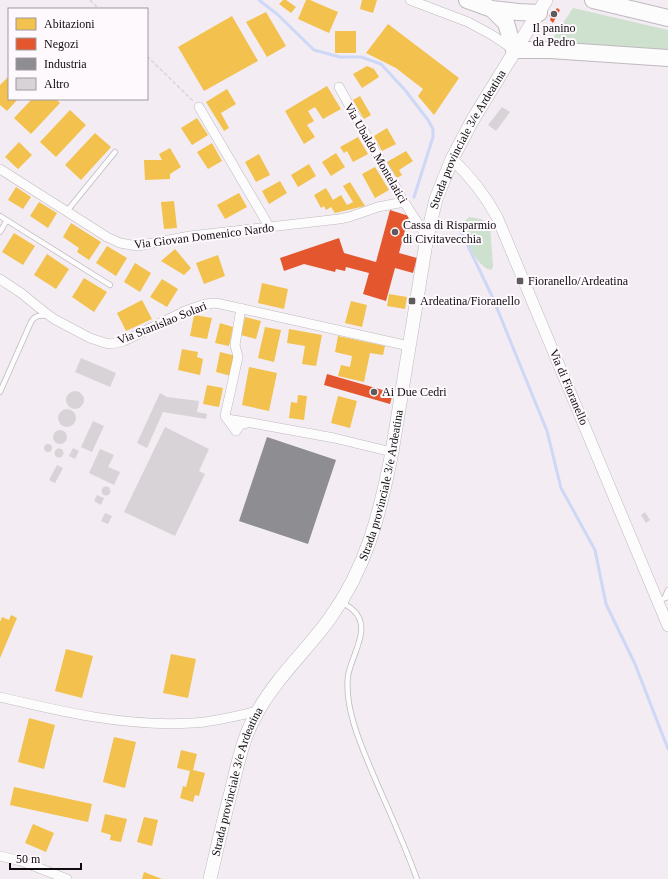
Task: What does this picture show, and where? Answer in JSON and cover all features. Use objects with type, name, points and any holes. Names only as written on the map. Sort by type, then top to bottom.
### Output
[{"type":"highway","points":[[467,0],[492,8],[518,12],[542,6]]},
{"type":"highway","points":[[596,1],[668,18]]},
{"type":"highway","points":[[492,8],[506,23],[514,50],[550,50],[668,58]]},
{"type":"main road","name":"Strada provinciale 3/e Ardeatina","points":[[210,879],[240,756],[247,735],[258,711],[275,686],[342,602],[352,586],[371,541],[386,484],[427,237],[436,199],[452,159],[472,121],[542,6]]},
{"type":"street","points":[[410,0],[472,24],[514,50]]},
{"type":"street","name":"Via Ubaldo Montelatici","points":[[338,87],[404,202],[427,237]]},
{"type":"street","points":[[199,107],[270,228]]},
{"type":"street","name":"Via di Fioranello","points":[[452,159],[466,172],[481,191],[497,217],[663,598],[668,626]]},
{"type":"street","name":"Via Giovan Domenico Nardo","points":[[0,169],[113,240],[132,246],[142,246],[190,236],[270,228],[344,218],[378,207],[404,202]]},
{"type":"street","name":"Via Stanislao Solari","points":[[0,279],[21,293],[49,316],[95,340],[111,344],[124,341],[204,304],[216,303],[409,346]]},
{"type":"street","points":[[241,308],[235,345],[238,358],[225,412],[225,416],[236,431],[240,425],[249,422],[334,438],[392,452]]},
{"type":"street","points":[[0,697],[81,716],[152,723],[180,724],[206,722],[258,711]]},
{"type":"street","points":[[0,856],[21,861],[67,879]]},
{"type":"lane","points":[[67,211],[115,152]]},
{"type":"lane","points":[[0,216],[110,285]]},
{"type":"lane","points":[[0,232],[7,220]]},
{"type":"lane","points":[[0,392],[25,332],[34,317],[34,305]]},
{"type":"lane","points":[[34,317],[38,315],[49,316]]},
{"type":"lane","points":[[663,598],[668,590]]},
{"type":"lane","points":[[342,602],[354,610],[357,615],[361,635],[349,673],[347,685],[352,718],[366,758],[417,879]]},
{"type":"path","points":[[90,0],[98,8]]},
{"type":"path","points":[[148,57],[199,107]]},
{"type":"green space","points":[[573,8],[668,30],[668,52],[566,44],[558,40],[557,41],[553,38]]},
{"type":"green space","points":[[469,217],[481,219],[490,225],[493,267],[491,270],[478,261],[466,240],[464,222]]},
{"type":"building: Abitazioni","points":[[283,0],[286,0],[296,7],[291,13],[279,4]]},
{"type":"building: Abitazioni","points":[[306,0],[310,0],[338,12],[329,33],[298,19]]},
{"type":"building: Abitazioni","points":[[362,0],[377,0],[373,13],[360,9]]},
{"type":"building: Abitazioni","points":[[266,12],[286,46],[267,57],[246,22]]},
{"type":"building: Abitazioni","points":[[232,16],[258,61],[204,91],[178,47]]},
{"type":"building: Abitazioni","points":[[388,24],[459,78],[434,115],[418,96],[423,89],[396,68],[366,53]]},
{"type":"building: Abitazioni","points":[[335,31],[356,31],[356,53],[335,53]]},
{"type":"building: Abitazioni","points":[[367,66],[374,69],[379,77],[362,88],[353,74]]},
{"type":"building: Abitazioni","points":[[8,77],[8,100],[17,100],[7,111],[0,105],[0,85]]},
{"type":"building: Abitazioni","points":[[327,86],[341,109],[323,119],[315,107],[308,111],[314,121],[307,125],[315,137],[304,144],[285,111]]},
{"type":"building: Abitazioni","points":[[227,89],[236,104],[221,113],[229,128],[224,131],[206,102]]},
{"type":"building: Abitazioni","points":[[360,96],[371,115],[364,119],[353,100]]},
{"type":"building: Abitazioni","points":[[31,100],[57,100],[60,103],[31,134],[14,118]]},
{"type":"building: Abitazioni","points":[[70,110],[86,125],[56,157],[40,142]]},
{"type":"building: Abitazioni","points":[[197,118],[208,135],[192,145],[181,128]]},
{"type":"building: Abitazioni","points":[[387,128],[396,144],[382,151],[374,136]]},
{"type":"building: Abitazioni","points":[[95,133],[111,147],[81,180],[65,165]]},
{"type":"building: Abitazioni","points":[[358,137],[368,154],[353,162],[347,151],[344,153],[340,147]]},
{"type":"building: Abitazioni","points":[[19,142],[32,155],[18,169],[5,157]]},
{"type":"building: Abitazioni","points":[[212,143],[222,161],[208,169],[197,152]]},
{"type":"building: Abitazioni","points":[[170,148],[181,167],[170,174],[170,179],[145,180],[144,160],[162,160],[159,154]]},
{"type":"building: Abitazioni","points":[[406,151],[413,161],[399,170],[402,175],[397,178],[387,162]]},
{"type":"building: Abitazioni","points":[[336,153],[345,167],[331,176],[322,162]]},
{"type":"building: Abitazioni","points":[[259,154],[270,175],[256,182],[245,162]]},
{"type":"building: Abitazioni","points":[[309,164],[316,176],[298,187],[291,175]]},
{"type":"building: Abitazioni","points":[[375,167],[389,190],[375,198],[362,174]]},
{"type":"building: Abitazioni","points":[[280,181],[287,193],[269,204],[262,191]]},
{"type":"building: Abitazioni","points":[[350,182],[365,206],[335,213],[331,207],[326,210],[324,206],[321,208],[314,195],[326,188],[333,200],[341,195],[347,205],[353,202],[343,186]]},
{"type":"building: Abitazioni","points":[[16,187],[31,197],[23,209],[8,200]]},
{"type":"building: Abitazioni","points":[[239,193],[247,207],[225,219],[217,205]]},
{"type":"building: Abitazioni","points":[[174,201],[177,228],[164,229],[161,202]]},
{"type":"building: Abitazioni","points":[[39,202],[57,213],[48,228],[30,216]]},
{"type":"building: Abitazioni","points":[[71,223],[101,242],[89,260],[77,252],[79,248],[63,237]]},
{"type":"building: Abitazioni","points":[[14,233],[35,246],[23,265],[2,252]]},
{"type":"building: Abitazioni","points":[[107,246],[127,258],[116,276],[96,263]]},
{"type":"building: Abitazioni","points":[[175,249],[191,268],[184,275],[161,261]]},
{"type":"building: Abitazioni","points":[[47,254],[69,269],[56,289],[34,275]]},
{"type":"building: Abitazioni","points":[[218,255],[225,276],[204,284],[196,263]]},
{"type":"building: Abitazioni","points":[[135,263],[151,273],[140,292],[124,282]]},
{"type":"building: Abitazioni","points":[[84,278],[107,292],[94,312],[72,297]]},
{"type":"building: Abitazioni","points":[[162,279],[178,289],[167,307],[150,297]]},
{"type":"building: Abitazioni","points":[[262,283],[288,289],[284,309],[258,303]]},
{"type":"building: Abitazioni","points":[[389,294],[407,297],[405,309],[387,306]]},
{"type":"building: Abitazioni","points":[[142,300],[152,319],[126,331],[117,313]]},
{"type":"building: Abitazioni","points":[[351,301],[367,305],[362,327],[345,323]]},
{"type":"building: Abitazioni","points":[[194,315],[212,318],[207,339],[190,336]]},
{"type":"building: Abitazioni","points":[[245,317],[261,321],[256,339],[241,335]]},
{"type":"building: Abitazioni","points":[[220,323],[233,327],[229,346],[215,343]]},
{"type":"building: Abitazioni","points":[[265,327],[281,330],[274,362],[258,358]]},
{"type":"building: Abitazioni","points":[[289,329],[322,335],[316,366],[302,364],[305,346],[287,343]]},
{"type":"building: Abitazioni","points":[[338,336],[385,346],[383,355],[370,353],[364,382],[338,376],[341,365],[350,367],[352,356],[335,352]]},
{"type":"building: Abitazioni","points":[[182,349],[198,352],[197,357],[203,359],[200,375],[178,370]]},
{"type":"building: Abitazioni","points":[[220,352],[236,356],[231,376],[216,372]]},
{"type":"building: Abitazioni","points":[[249,367],[277,373],[269,411],[242,405]]},
{"type":"building: Abitazioni","points":[[207,385],[223,388],[219,407],[203,404]]},
{"type":"building: Abitazioni","points":[[298,395],[307,396],[304,420],[289,418],[291,402],[297,403]]},
{"type":"building: Abitazioni","points":[[338,396],[357,401],[350,428],[331,423]]},
{"type":"building: Abitazioni","points":[[11,615],[17,618],[0,658],[0,622],[2,617],[9,620]]},
{"type":"building: Abitazioni","points":[[66,649],[93,656],[82,698],[55,691]]},
{"type":"building: Abitazioni","points":[[171,654],[196,659],[188,698],[163,693]]},
{"type":"building: Abitazioni","points":[[29,718],[55,725],[44,769],[18,762]]},
{"type":"building: Abitazioni","points":[[114,737],[136,742],[125,788],[103,782]]},
{"type":"building: Abitazioni","points":[[181,750],[197,754],[193,770],[205,773],[199,796],[195,795],[193,802],[180,798],[183,786],[186,787],[190,771],[177,768]]},
{"type":"building: Abitazioni","points":[[14,787],[92,804],[88,822],[10,805]]},
{"type":"building: Abitazioni","points":[[105,814],[127,819],[121,842],[110,840],[111,835],[101,832]]},
{"type":"building: Abitazioni","points":[[144,817],[158,820],[152,846],[137,842]]},
{"type":"building: Abitazioni","points":[[33,824],[54,833],[46,852],[25,843]]},
{"type":"building: Abitazioni","points":[[144,872],[162,879],[142,879]]},
{"type":"building: Negozi","name":"Il panino da Pedro","points":[[557,8],[560,10],[553,23],[550,20],[551,17],[549,16],[552,10],[555,11]]},
{"type":"building: Negozi","points":[[390,210],[409,216],[399,253],[417,258],[413,273],[395,268],[386,301],[363,294],[369,273],[346,267],[345,271],[336,269],[335,272],[304,264],[284,271],[280,258],[339,238],[344,253],[376,262]]},
{"type":"building: Negozi","points":[[327,374],[393,393],[390,404],[324,385]]},
{"type":"building: Industria","points":[[267,437],[336,460],[308,544],[239,521]]},
{"type":"building: Altro","points":[[502,107],[510,112],[496,131],[488,125]]},
{"type":"building: Altro","points":[[81,358],[116,373],[110,387],[75,372]]},
{"type":"building: Altro","points":[[75,391],[81,394],[84,400],[81,406],[75,409],[69,406],[66,400],[69,394]]},
{"type":"building: Altro","points":[[160,393],[167,397],[199,401],[197,412],[207,414],[206,419],[163,412],[147,448],[137,443]]},
{"type":"building: Altro","points":[[67,409],[73,412],[76,418],[73,424],[67,427],[61,424],[58,418],[61,412]]},
{"type":"building: Altro","points":[[93,421],[104,426],[92,452],[81,447]]},
{"type":"building: Altro","points":[[165,427],[209,449],[199,471],[205,474],[175,536],[124,512]]},
{"type":"building: Altro","points":[[60,430],[65,432],[67,437],[65,442],[60,444],[55,442],[53,437],[55,432]]},
{"type":"building: Altro","points":[[48,444],[51,445],[51,451],[48,452],[45,451],[44,448],[45,445]]},
{"type":"building: Altro","points":[[73,448],[79,451],[75,459],[69,456]]},
{"type":"building: Altro","points":[[57,449],[61,449],[63,453],[61,457],[57,457],[55,455],[55,451]]},
{"type":"building: Altro","points":[[100,449],[114,455],[108,467],[120,472],[114,485],[89,473]]},
{"type":"building: Altro","points":[[57,465],[63,468],[55,483],[49,480]]},
{"type":"building: Altro","points":[[104,487],[108,487],[110,491],[108,495],[104,495],[102,493],[102,489]]},
{"type":"building: Altro","points":[[97,495],[104,498],[101,505],[94,501]]},
{"type":"building: Altro","points":[[645,512],[650,520],[646,523],[641,515]]},
{"type":"building: Altro","points":[[105,513],[112,516],[108,524],[101,521]]},
{"type":"waterway","points":[[259,0],[277,14],[314,50],[340,57],[361,57],[381,64],[405,90],[433,129],[433,137],[414,197]]},
{"type":"waterway","points":[[456,221],[492,296],[547,431],[561,488],[595,550],[606,604],[635,664],[668,749]]},
{"type":"place","name":"Il panino da Pedro","points":[[554,14]]},
{"type":"place","name":"Cassa di Risparmio di Civitavecchia","points":[[395,232]]},
{"type":"place","name":"Fioranello/Ardeatina","points":[[520,281]]},
{"type":"place","name":"Ardeatina/Fioranello","points":[[412,301]]},
{"type":"place","name":"Ai Due Cedri","points":[[374,392]]}]
